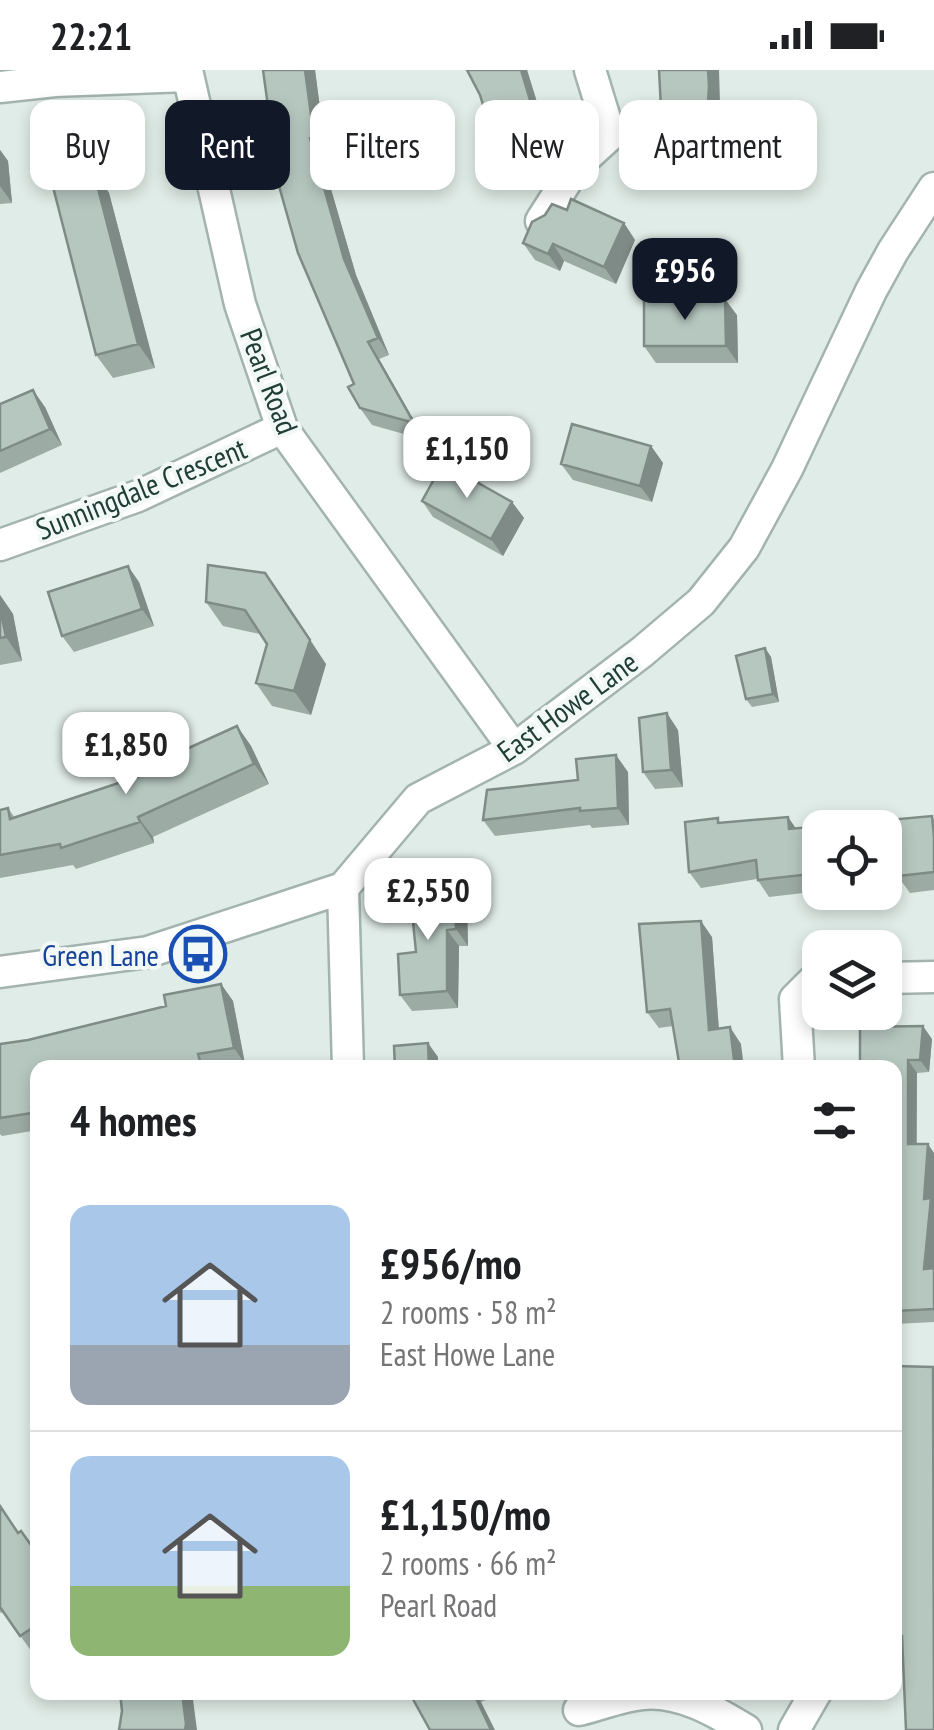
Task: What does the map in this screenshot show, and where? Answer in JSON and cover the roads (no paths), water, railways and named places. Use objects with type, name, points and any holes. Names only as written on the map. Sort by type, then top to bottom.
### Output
[{"type":"street","points":[[541,221],[576,166],[610,135],[590,70]]},
{"type":"street","points":[[0,87],[187,73]]},
{"type":"street","name":"Pearl Road","points":[[187,73],[240,304],[282,428],[514,749]]},
{"type":"street","name":"East Howe Lane","points":[[343,888],[418,799],[514,749],[701,602],[744,548],[802,440],[886,264],[934,188]]},
{"type":"street","name":"Sunningdale Crescent","points":[[0,545],[138,496],[282,428]]},
{"type":"street","points":[[0,972],[148,952],[343,888],[348,1060]]},
{"type":"street","points":[[902,978],[934,977]]},
{"type":"street","points":[[799,1060],[795,999],[802,992]]},
{"type":"street","points":[[578,1711],[618,1700]]},
{"type":"street","points":[[688,1700],[746,1730]]},
{"type":"street","points":[[794,1730],[811,1700]]},
{"type":"place","name":"Green Lane","points":[[198,954]]}]
